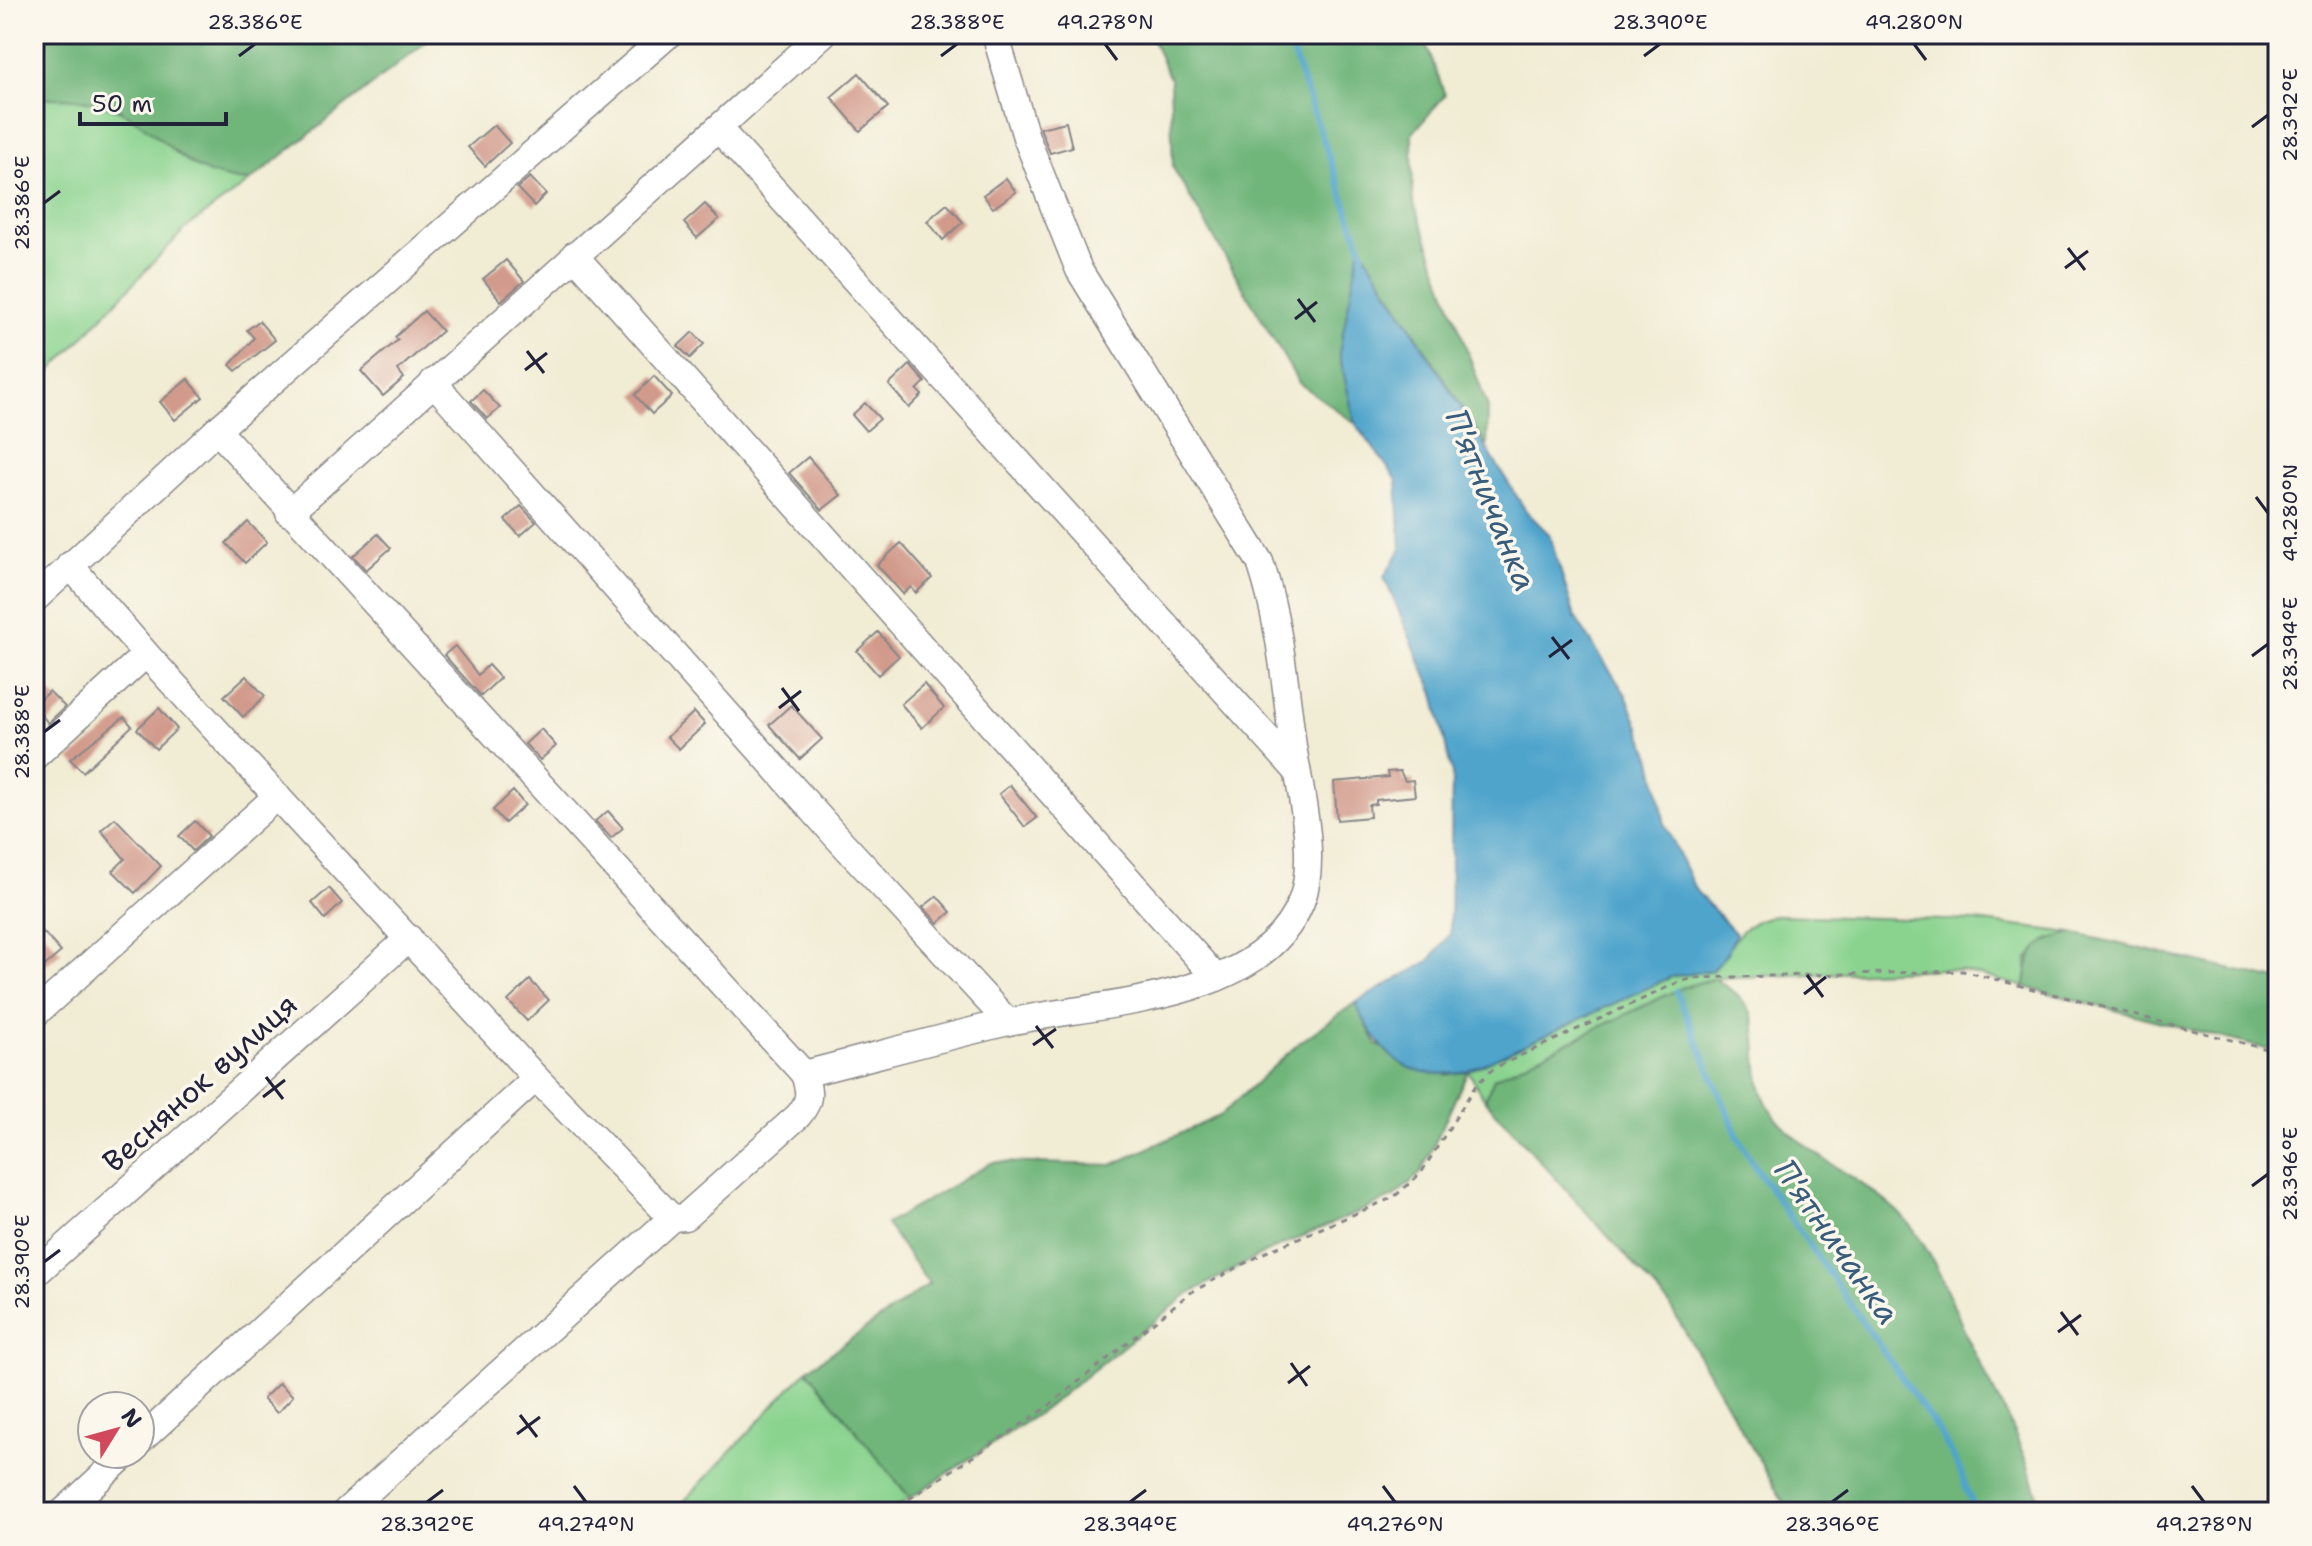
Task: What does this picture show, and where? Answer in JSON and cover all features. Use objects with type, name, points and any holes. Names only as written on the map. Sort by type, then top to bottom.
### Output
[{"type":"street","points":[[34,600],[217,430],[669,34]]},
{"type":"street","points":[[289,513],[823,34]]},
{"type":"street","points":[[804,1074],[1008,1022],[1164,995],[1216,978],[1263,951],[1300,905],[1306,885],[1297,771],[1273,602],[1260,562],[1079,270],[1026,137],[995,34]]},
{"type":"street","points":[[719,129],[1297,771]]},
{"type":"street","points":[[574,255],[1216,978]]},
{"type":"street","points":[[433,382],[835,835],[1008,1022]]},
{"type":"street","points":[[217,430],[289,513],[804,1074],[810,1093],[807,1105],[798,1116],[685,1217],[672,1218],[345,1512]]},
{"type":"street","points":[[70,565],[146,654],[536,1078],[672,1218]]},
{"type":"street","points":[[34,757],[146,654]]},
{"type":"street","points":[[34,1015],[277,796]]},
{"type":"street","name":"Веснянок вулиця","points":[[34,1275],[409,938]]},
{"type":"street","points":[[156,1426],[536,1078]]},
{"type":"street","points":[[63,1512],[109,1470]]},
{"type":"path","points":[[889,1512],[1042,1411],[1190,1293],[1266,1252],[1394,1197],[1421,1173],[1476,1085],[1494,1068],[1679,982],[1705,978],[1963,971],[2278,1052]]},
{"type":"green space","points":[[34,34],[436,34],[250,181],[211,174],[197,167],[147,128],[109,106],[71,99],[34,99]]},
{"type":"green space","points":[[1150,34],[1403,34],[1427,47],[1445,95],[1412,134],[1413,201],[1488,408],[1487,447],[1361,247],[1339,353],[1355,423],[1299,383],[1173,168],[1170,79]]},
{"type":"green space","points":[[60,96],[116,109],[132,117],[198,167],[213,174],[250,181],[185,229],[34,389],[34,99]]},
{"type":"green space","points":[[1777,915],[1975,921],[2072,933],[2048,940],[2028,958],[2025,987],[1963,971],[1942,969],[1715,978],[1681,988],[1494,1078],[1485,1100],[1468,1071],[1671,977],[1713,970],[1745,928]]},
{"type":"green space","points":[[2072,933],[2278,980],[2278,1052],[2025,987],[2029,964],[2036,949],[2050,940]]},
{"type":"green space","points":[[1715,978],[1740,998],[1752,1017],[1761,1087],[1774,1115],[1802,1143],[1883,1199],[1921,1240],[2020,1445],[2042,1512],[1789,1512],[1669,1304],[1485,1100],[1494,1078],[1681,988]]},
{"type":"green space","points":[[1355,1003],[1377,1045],[1447,1075],[1468,1071],[1421,1173],[1394,1197],[1266,1252],[1190,1293],[1042,1411],[910,1498],[807,1370],[929,1284],[886,1224],[993,1162],[1112,1165],[1221,1115],[1299,1043]]},
{"type":"green space","points":[[807,1370],[910,1498],[889,1512],[674,1512]]},
{"type":"water","points":[[1360,246],[1526,511],[1549,534],[1575,617],[1626,695],[1652,759],[1665,825],[1696,891],[1736,934],[1727,953],[1713,970],[1671,977],[1468,1071],[1446,1074],[1412,1069],[1398,1061],[1375,1038],[1355,1003],[1429,961],[1450,934],[1452,774],[1434,693],[1384,577],[1401,549],[1397,480],[1355,423],[1339,353]]},
{"type":"building","points":[[859,73],[888,107],[860,131],[831,97]]},
{"type":"building","points":[[1066,122],[1072,147],[1050,153],[1040,128]]},
{"type":"building","points":[[494,125],[510,143],[485,166],[468,147]]},
{"type":"building","points":[[530,177],[546,194],[534,206],[517,188]]},
{"type":"building","points":[[1006,178],[1016,192],[993,208],[983,195]]},
{"type":"building","points":[[705,204],[719,219],[697,238],[684,223]]},
{"type":"building","points":[[947,204],[963,222],[943,240],[927,221]]},
{"type":"building","points":[[506,260],[524,281],[501,301],[483,279]]},
{"type":"building","points":[[424,311],[442,331],[398,370],[404,378],[383,396],[361,371],[398,340],[395,337]]},
{"type":"building","points":[[259,321],[275,340],[236,371],[230,365],[254,338],[247,330]]},
{"type":"building","points":[[693,332],[704,344],[690,358],[678,346]]},
{"type":"building","points":[[910,365],[925,382],[917,390],[922,395],[909,408],[889,385]]},
{"type":"building","points":[[654,376],[672,396],[652,414],[635,395]]},
{"type":"building","points":[[188,379],[203,397],[175,420],[160,402]]},
{"type":"building","points":[[483,390],[500,408],[487,419],[471,401]]},
{"type":"building","points":[[865,403],[880,419],[866,431],[852,415]]},
{"type":"building","points":[[808,457],[841,495],[822,510],[789,473]]},
{"type":"building","points":[[521,506],[536,522],[520,536],[505,520]]},
{"type":"building","points":[[248,522],[267,542],[245,563],[226,543]]},
{"type":"building","points":[[378,534],[391,548],[366,570],[353,556]]},
{"type":"building","points":[[901,543],[932,578],[916,593],[911,587],[903,594],[877,565]]},
{"type":"building","points":[[878,632],[899,656],[878,675],[857,651]]},
{"type":"building","points":[[455,646],[478,675],[488,665],[500,678],[481,696],[444,655]]},
{"type":"building","points":[[246,676],[265,696],[243,717],[224,696]]},
{"type":"building","points":[[924,684],[944,708],[922,728],[901,704]]},
{"type":"building","points":[[49,691],[65,707],[48,723],[34,705]]},
{"type":"building","points":[[791,705],[822,739],[800,759],[769,725]]},
{"type":"building","points":[[159,708],[177,729],[156,749],[137,729]]},
{"type":"building","points":[[694,712],[705,724],[679,749],[667,737]]},
{"type":"building","points":[[124,717],[132,726],[83,772],[70,759]]},
{"type":"building","points":[[541,729],[556,746],[540,760],[525,744]]},
{"type":"building","points":[[1400,771],[1405,781],[1413,780],[1415,796],[1376,800],[1376,804],[1369,805],[1370,817],[1337,820],[1334,782],[1388,777],[1387,772]]},
{"type":"building","points":[[1010,785],[1037,818],[1025,827],[999,794]]},
{"type":"building","points":[[513,791],[525,805],[505,823],[493,810]]},
{"type":"building","points":[[608,811],[623,828],[611,838],[595,821]]},
{"type":"building","points":[[115,818],[161,866],[135,893],[113,871],[125,859],[101,830]]},
{"type":"building","points":[[195,821],[209,836],[193,851],[179,836]]},
{"type":"building","points":[[329,888],[342,903],[325,919],[312,903]]},
{"type":"building","points":[[937,896],[951,912],[938,923],[923,907]]},
{"type":"building","points":[[44,933],[61,952],[34,975],[34,941]]},
{"type":"building","points":[[530,980],[549,1000],[527,1021],[508,1001]]},
{"type":"building","points":[[279,1383],[293,1396],[277,1413],[263,1399]]},
{"type":"waterway","name":"П'ятничанка","points":[[1286,34],[1363,253]]},
{"type":"waterway","name":"П'ятничанка","points":[[1676,991],[1739,1139],[1940,1433],[1959,1468],[1975,1512]]}]
